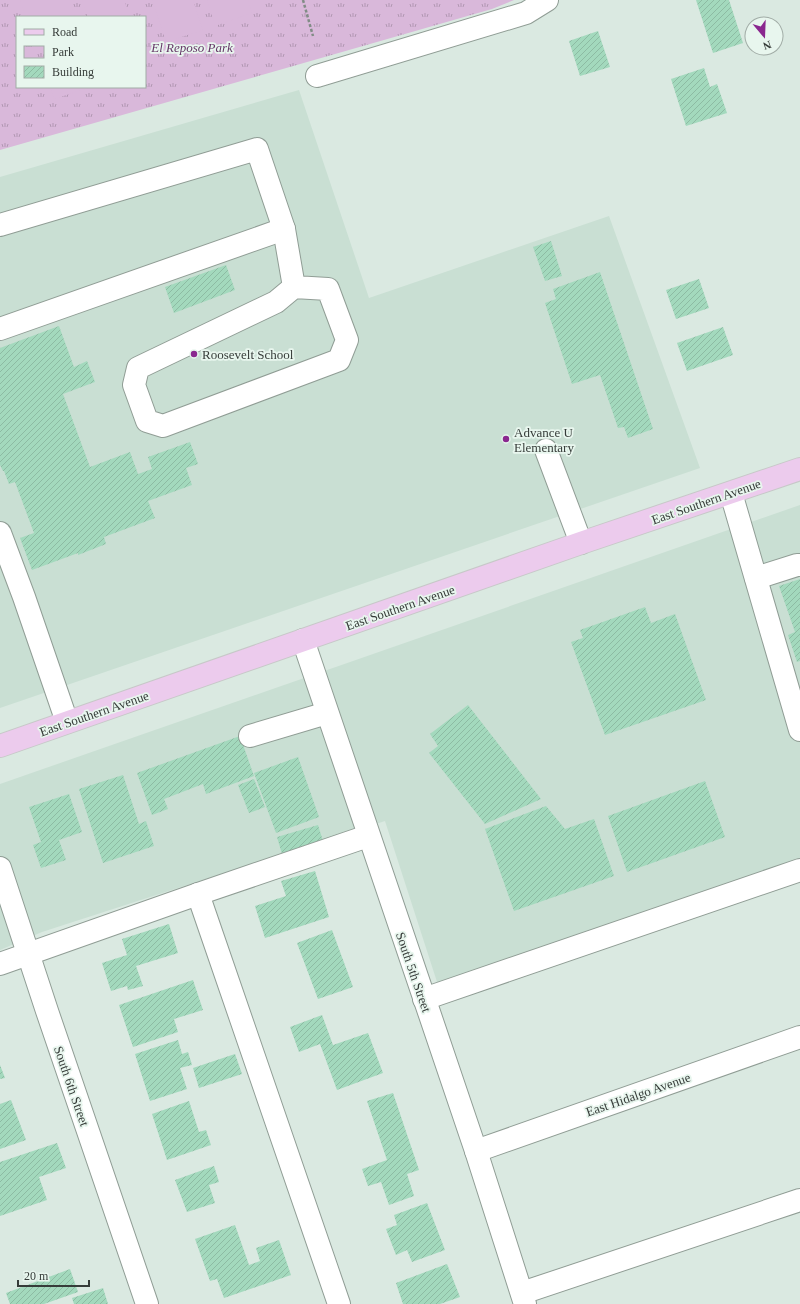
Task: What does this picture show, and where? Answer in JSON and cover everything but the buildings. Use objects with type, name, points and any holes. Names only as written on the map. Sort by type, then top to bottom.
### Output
[{"type":"main road","name":"East Southern Avenue","points":[[0,746],[582,543],[800,469]]},
{"type":"street","points":[[317,76],[526,13],[547,0]]},
{"type":"street","points":[[0,225],[257,149],[284,229],[294,286]]},
{"type":"street","points":[[0,329],[284,229]]},
{"type":"street","points":[[294,286],[328,289],[347,340],[338,360],[163,426],[147,421],[134,385],[138,368],[276,302],[294,286]]},
{"type":"street","points":[[546,450],[582,543]]},
{"type":"street","points":[[731,493],[800,730]]},
{"type":"street","points":[[0,533],[24,597],[67,722]]},
{"type":"street","points":[[756,578],[800,565]]},
{"type":"street","name":"South 5th Street","points":[[303,640],[368,836],[476,1151],[524,1298]]},
{"type":"street","points":[[250,736],[327,713]]},
{"type":"street","points":[[0,964],[368,836]]},
{"type":"street","name":"South 6th Street","points":[[0,868],[147,1304]]},
{"type":"street","points":[[424,999],[800,870]]},
{"type":"street","points":[[198,894],[339,1304]]},
{"type":"street","name":"East Hidalgo Avenue","points":[[476,1151],[800,1037]]},
{"type":"street","points":[[524,1298],[800,1200]]},
{"type":"path","points":[[303,0],[313,36]]},
{"type":"shaded area","points":[[299,90],[369,298],[609,216],[700,468],[0,708],[0,177]]},
{"type":"shaded area","points":[[800,505],[800,861],[438,985],[385,821],[42,932],[0,950],[0,784]]},
{"type":"green space","name":"El Reposo Park","points":[[0,0],[514,0],[492,9],[0,150]]},
{"type":"green space","points":[[20,0],[69,0],[75,16],[26,16]]},
{"type":"green space","points":[[82,0],[124,0],[130,16],[88,16]]},
{"type":"green space","points":[[152,0],[193,0],[203,30],[166,42]]},
{"type":"green space","points":[[207,0],[248,0],[252,13],[215,26]]},
{"type":"green space","points":[[50,88],[88,88],[54,99]]},
{"type":"place","name":"Roosevelt School","points":[[194,354]]},
{"type":"place","name":"Advance U Elementary","points":[[506,439]]}]
